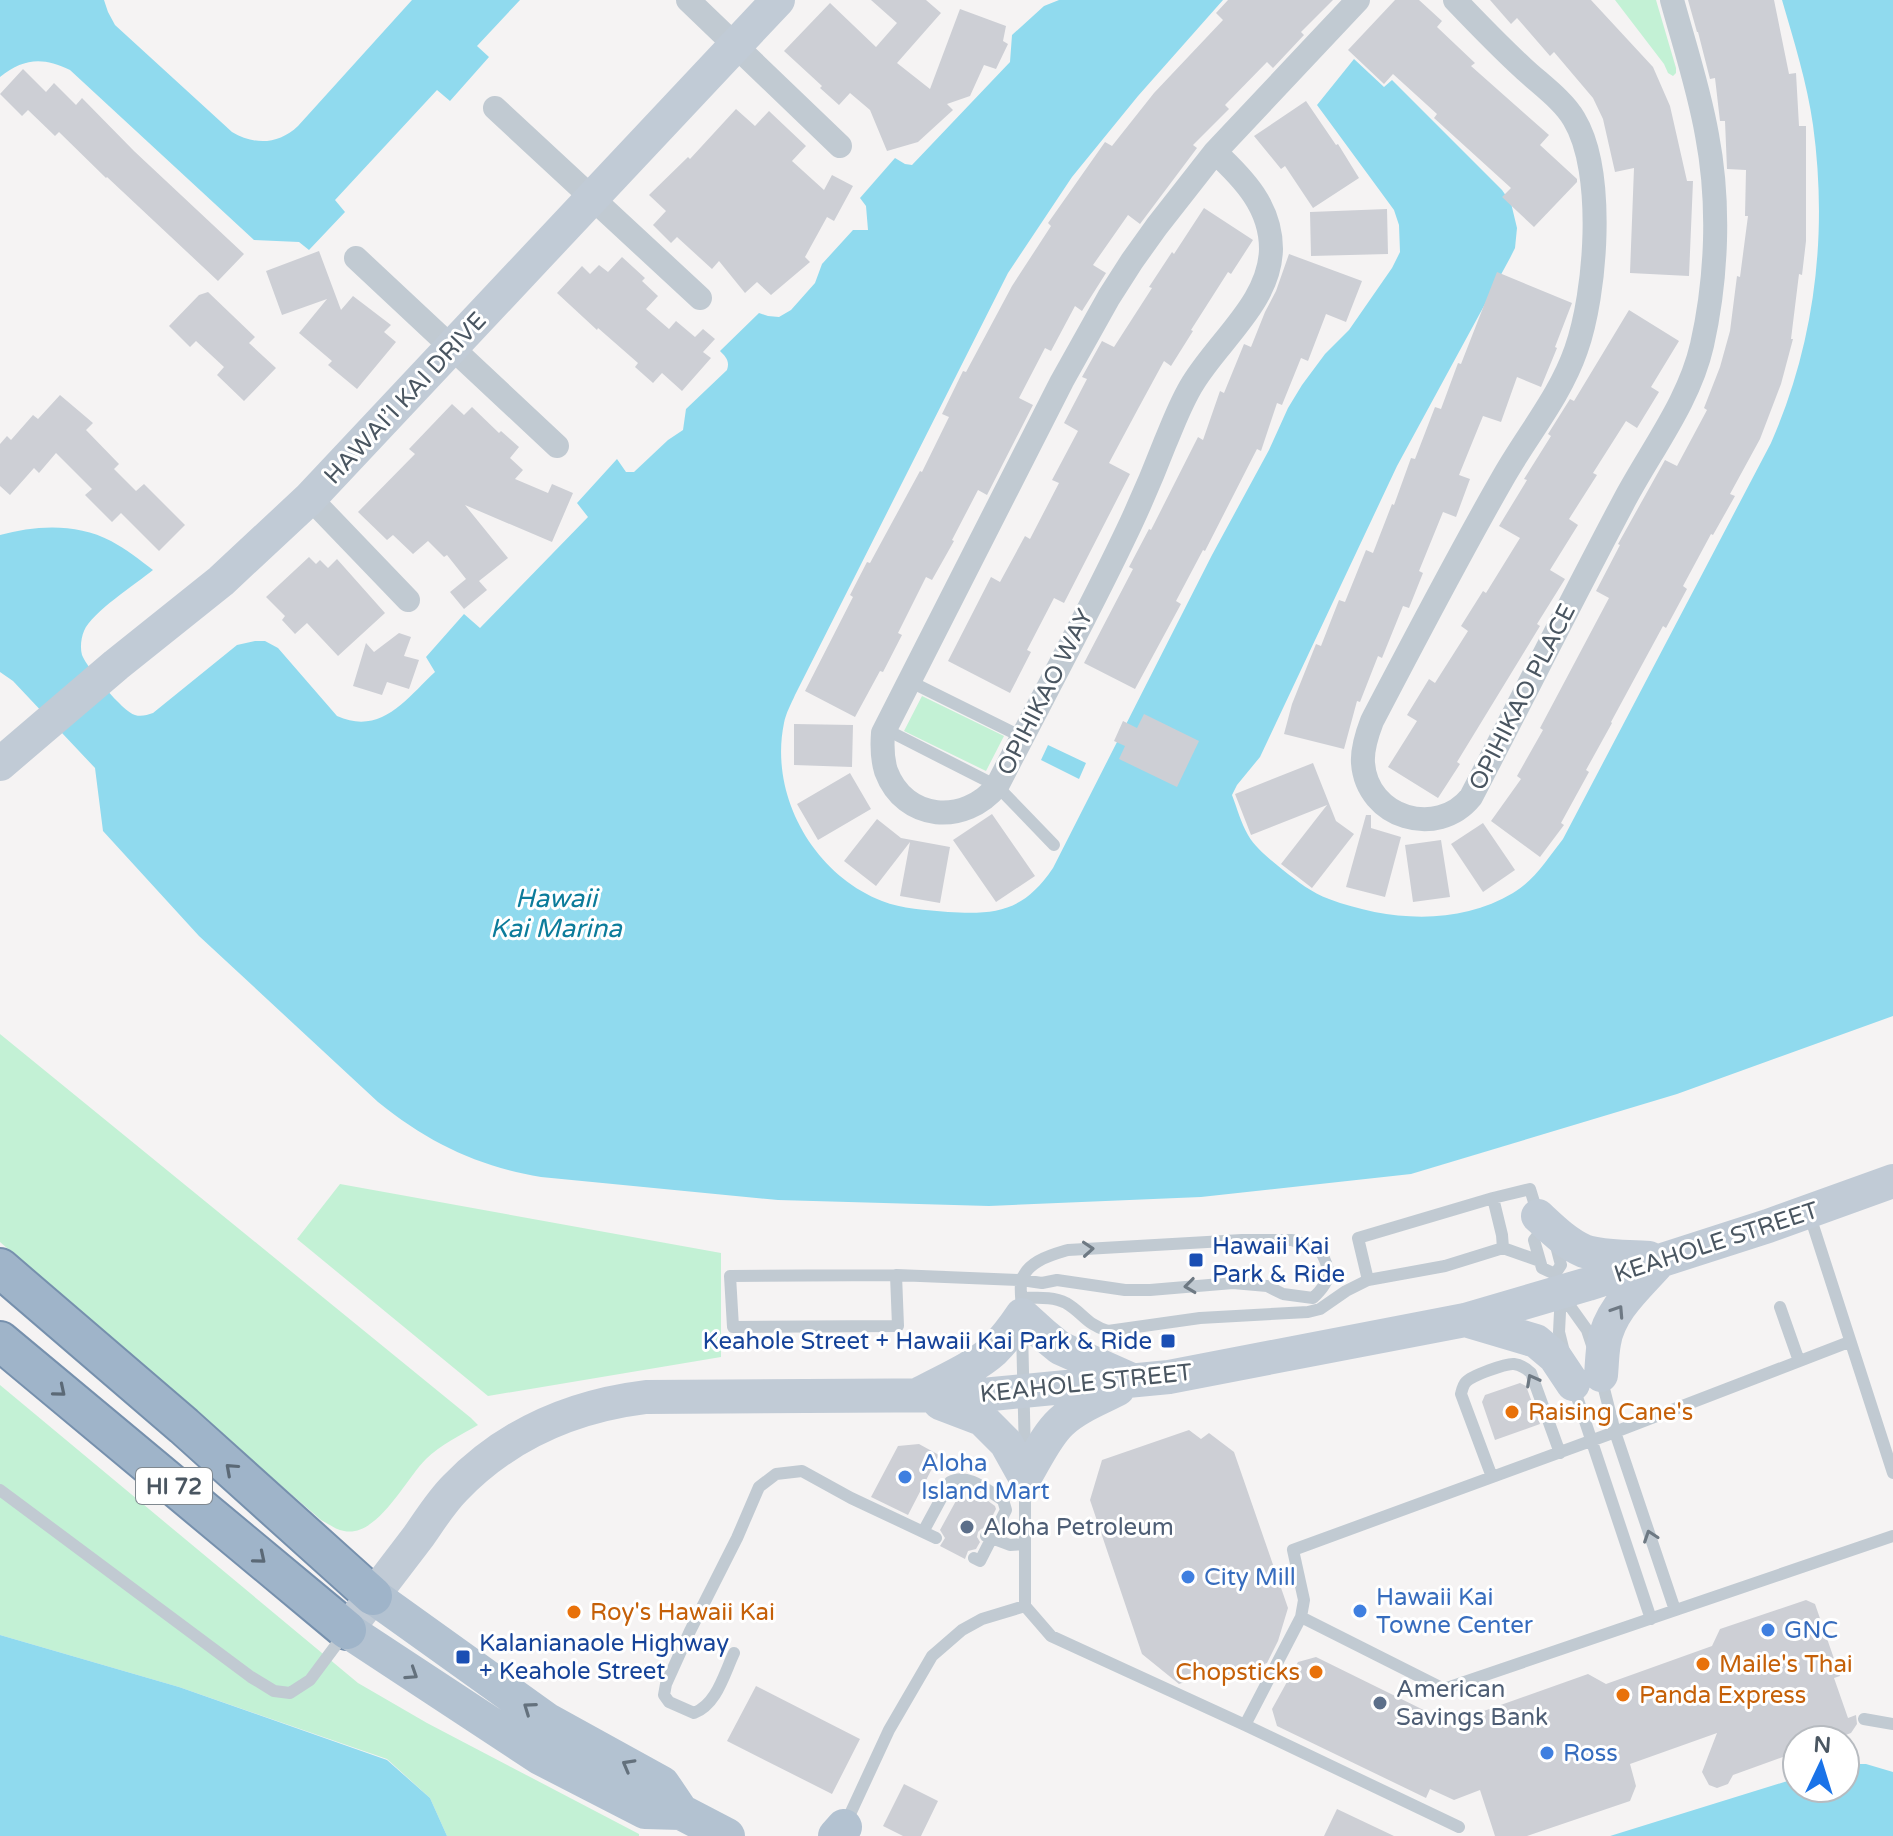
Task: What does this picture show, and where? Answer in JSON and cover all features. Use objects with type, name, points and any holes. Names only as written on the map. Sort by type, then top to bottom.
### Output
[{"type":"highway","name":"HI 72","points":[[0,1268],[184,1426],[373,1596]]},
{"type":"highway","name":"HI 72","points":[[0,1341],[347,1630]]},
{"type":"main road","name":"HAWAI’I KAI DRIVE","points":[[0,764],[221,581],[310,498],[778,0]]},
{"type":"main road","name":"KEAHOLE STREET","points":[[347,1630],[453,1490],[475,1469],[513,1441],[566,1415],[599,1404],[646,1397],[982,1395],[1169,1377],[1465,1320],[1558,1283],[1662,1259],[1768,1226],[1893,1181]]},
{"type":"main road","points":[[1540,1223],[1585,1251],[1662,1259]]},
{"type":"main road","points":[[1465,1320],[1536,1341],[1587,1380],[1619,1307],[1662,1259]]},
{"type":"main road","points":[[917,1395],[992,1352],[1009,1333],[1022,1306],[1043,1334],[1060,1348],[1134,1381]]},
{"type":"main road","points":[[1025,1477],[1061,1422],[1084,1406],[1134,1381]]},
{"type":"main road","points":[[917,1395],[982,1419],[1006,1443],[1025,1477]]},
{"type":"main road","name":"HI 72","points":[[373,1596],[546,1720],[662,1784],[681,1812]]},
{"type":"main road","name":"HI 72","points":[[347,1630],[540,1757],[645,1811],[681,1812],[727,1836]]},
{"type":"street","points":[[688,0],[840,146]]},
{"type":"street","name":"OPIHIKAO WAY","points":[[1215,152],[1240,175],[1264,211],[1271,249],[1263,283],[1184,397],[1123,539],[997,786],[988,797],[966,810],[952,813],[922,809],[899,793],[890,781],[882,751],[885,729],[1068,370],[1109,297],[1157,226],[1215,152],[1358,0]]},
{"type":"street","name":"OPIHIKAO PLACE","points":[[1455,0],[1573,117],[1588,155],[1593,178],[1594,230],[1583,329],[1566,374],[1450,572],[1366,735],[1364,772],[1379,800],[1401,816],[1427,820],[1453,812],[1471,797],[1611,524],[1676,411],[1694,372],[1702,345],[1711,287],[1714,200],[1707,135],[1672,0]]},
{"type":"street","points":[[495,108],[700,298]]},
{"type":"street","points":[[356,258],[557,446]]},
{"type":"street","points":[[310,498],[408,600]]},
{"type":"lane","points":[[909,681],[1022,737]]},
{"type":"lane","points":[[885,729],[997,786],[1054,845]]},
{"type":"lane","points":[[1368,1280],[1358,1238],[1530,1189],[1540,1223],[1554,1236],[1561,1265],[1558,1283],[1559,1332],[1615,1432],[1675,1610]]},
{"type":"lane","points":[[1493,1198],[1503,1248]]},
{"type":"lane","points":[[1808,1211],[1893,1473]]},
{"type":"lane","points":[[1540,1223],[1534,1240],[1542,1268],[1558,1283],[1587,1330],[1591,1441],[1651,1619]]},
{"type":"lane","points":[[896,1275],[898,1326],[733,1327],[730,1276],[896,1275],[1021,1280],[1042,1283],[1057,1280],[1125,1290],[1233,1283],[1267,1286],[1283,1294],[1313,1298],[1326,1286],[1329,1267],[1320,1250],[1292,1240],[1068,1250],[1045,1257],[1028,1270],[1021,1280],[1025,1606],[1051,1636],[1459,1827]]},
{"type":"lane","points":[[1022,1306],[1052,1298],[1065,1302],[1096,1327],[1108,1331],[1200,1318],[1308,1312],[1320,1309],[1368,1280],[1445,1266],[1503,1248],[1540,1261]]},
{"type":"lane","points":[[1780,1307],[1799,1361]]},
{"type":"lane","points":[[1245,1725],[1301,1617],[1304,1600],[1293,1550],[1560,1453],[1849,1342]]},
{"type":"lane","points":[[1492,1477],[1461,1394],[1469,1379],[1503,1366],[1513,1364],[1531,1373],[1560,1453]]},
{"type":"lane","points":[[734,1653],[714,1696],[704,1709],[694,1713],[669,1702],[664,1695],[690,1631],[721,1572],[759,1487],[776,1474],[802,1471],[936,1538]]},
{"type":"lane","points":[[923,1532],[950,1482],[958,1478],[969,1479],[1003,1500],[1006,1510],[989,1538],[980,1561],[974,1558]]},
{"type":"lane","points":[[0,1490],[238,1668],[274,1691],[290,1693],[310,1680],[347,1630]]},
{"type":"lane","points":[[934,1511],[947,1517]]},
{"type":"lane","points":[[1301,1617],[1444,1689],[1893,1536]]},
{"type":"lane","points":[[989,1538],[1010,1545],[1023,1544]]},
{"type":"lane","points":[[841,1833],[889,1730],[932,1656],[962,1630],[982,1619],[1025,1606]]},
{"type":"lane","points":[[1864,1719],[1893,1724]]},
{"type":"green space","points":[[1615,0],[1656,0],[1676,68],[1673,76],[1668,73]]},
{"type":"green space","points":[[922,696],[1004,736],[986,771],[904,731]]},
{"type":"green space","points":[[0,1034],[478,1425],[426,1459],[390,1506],[368,1526],[356,1531],[344,1531],[321,1520],[0,1242]]},
{"type":"green space","points":[[340,1184],[721,1253],[721,1357],[488,1396],[297,1239]]},
{"type":"green space","points":[[0,1385],[358,1683],[639,1836],[447,1836],[430,1798],[387,1759],[179,1687],[0,1635]]},
{"type":"water","points":[[0,0],[104,0],[115,25],[232,132],[249,139],[266,141],[282,137],[298,126],[412,0],[520,0],[477,46],[489,57],[450,101],[437,90],[335,200],[345,212],[309,250],[299,242],[254,240],[70,70],[42,61],[17,66],[0,77]]},
{"type":"water","name":"Hawaii Kai Marina","points":[[1059,0],[1223,0],[1072,177],[1008,273],[795,695],[784,723],[781,750],[783,777],[790,804],[817,852],[835,872],[857,889],[882,901],[948,912],[995,911],[1020,902],[1053,868],[1288,408],[1325,354],[1349,330],[1400,252],[1399,225],[1394,210],[1317,105],[1354,59],[1384,87],[1392,80],[1502,190],[1511,203],[1517,228],[1515,248],[1397,466],[1260,757],[1232,795],[1255,845],[1288,874],[1329,899],[1375,912],[1422,917],[1469,911],[1492,904],[1521,888],[1563,839],[1771,443],[1798,366],[1814,287],[1819,207],[1813,125],[1800,62],[1782,0],[1893,0],[1893,1016],[1677,1094],[1411,1174],[1201,1197],[989,1206],[778,1200],[541,1177],[496,1166],[455,1151],[397,1117],[378,1102],[199,936],[103,831],[95,768],[13,681],[0,672],[0,535],[42,528],[84,531],[117,544],[153,570],[96,615],[84,631],[81,643],[82,655],[91,669],[114,698],[135,715],[153,713],[237,645],[255,641],[265,641],[278,648],[337,716],[367,721],[392,712],[435,672],[426,657],[464,614],[480,628],[588,517],[577,503],[617,459],[626,472],[634,472],[683,430],[686,409],[727,370],[727,359],[720,351],[759,313],[779,317],[791,310],[815,283],[822,264],[853,230],[868,230],[866,206],[860,198],[895,158],[912,165],[1010,62],[1012,35],[1044,6]]},
{"type":"water","points":[[1048,745],[1086,763],[1079,779],[1041,760]]},
{"type":"water","points":[[0,1635],[179,1687],[387,1760],[430,1798],[447,1836],[0,1836]]},
{"type":"water","points":[[1861,1764],[1893,1772],[1893,1836],[1610,1836],[1781,1783],[1781,1804],[1861,1804]]},
{"type":"building","points":[[871,0],[926,0],[941,13],[897,63],[930,89],[960,9],[1006,26],[1003,41],[1008,44],[996,69],[984,65],[970,96],[947,104],[953,110],[918,142],[887,151],[870,110],[850,93],[839,105],[784,51],[830,3],[876,47],[897,23]]},
{"type":"building","points":[[1228,0],[1333,0],[1301,32],[1304,35],[1273,68],[1267,62],[1225,105],[1229,109],[1193,145],[1197,148],[1140,224],[1128,215],[1093,265],[1106,273],[1082,311],[1075,306],[1051,351],[1045,348],[1019,398],[1033,405],[987,495],[978,490],[932,580],[926,577],[898,633],[902,635],[855,717],[805,691],[853,597],[850,595],[867,562],[870,563],[922,472],[949,417],[942,414],[963,371],[966,372],[1012,286],[1051,226],[1048,223],[1105,142],[1112,146],[1154,93],[1223,20],[1216,13]]},
{"type":"building","points":[[1395,0],[1419,0],[1442,21],[1437,27],[1475,63],[1471,66],[1549,135],[1540,145],[1577,179],[1534,227],[1502,197],[1511,188],[1434,118],[1437,114],[1393,74],[1384,84],[1348,50]]},
{"type":"building","points":[[1490,0],[1591,0],[1653,67],[1670,106],[1687,181],[1693,181],[1689,276],[1630,273],[1634,168],[1615,172],[1603,119],[1593,98],[1554,52],[1550,56],[1517,18],[1511,24]]},
{"type":"building","points":[[1688,0],[1774,0],[1789,74],[1796,73],[1799,126],[1806,126],[1806,241],[1802,275],[1799,274],[1793,339],[1781,384],[1760,439],[1730,494],[1735,496],[1711,534],[1683,586],[1687,589],[1666,628],[1663,626],[1586,770],[1589,772],[1561,823],[1564,825],[1540,857],[1491,821],[1521,779],[1517,776],[1543,730],[1540,728],[1609,598],[1596,591],[1618,544],[1665,460],[1677,466],[1707,410],[1704,408],[1730,331],[1737,276],[1740,277],[1748,216],[1745,216],[1746,170],[1727,169],[1725,121],[1720,121],[1715,78],[1710,79]]},
{"type":"building","points":[[23,69],[46,92],[54,83],[76,105],[82,98],[244,254],[218,281],[59,132],[55,136],[28,110],[22,116],[0,94]]},
{"type":"building","points":[[1306,101],[1359,178],[1313,208],[1285,166],[1281,169],[1254,136]]},
{"type":"building","points":[[736,109],[755,126],[769,111],[806,146],[792,161],[824,190],[832,175],[853,186],[834,221],[827,217],[805,257],[810,262],[771,295],[757,282],[745,293],[719,261],[712,269],[677,237],[671,243],[653,225],[666,211],[649,195],[688,157],[690,159]]},
{"type":"building","points":[[1204,208],[1253,240],[1231,274],[1228,272],[1171,366],[1164,361],[1139,407],[1109,463],[1130,474],[1064,603],[1054,598],[1027,650],[1031,652],[1010,693],[948,661],[991,577],[1000,582],[1025,536],[1030,539],[1059,483],[1052,480],[1078,431],[1064,423],[1087,379],[1082,377],[1102,341],[1114,347],[1152,288],[1149,287]]},
{"type":"building","points":[[1387,209],[1388,254],[1311,256],[1310,212]]},
{"type":"building","points":[[319,251],[341,310],[353,296],[391,325],[384,332],[396,342],[357,389],[328,365],[332,361],[299,333],[327,299],[282,315],[266,271]]},
{"type":"building","points":[[1289,254],[1362,281],[1346,322],[1326,314],[1308,361],[1301,358],[1282,405],[1277,403],[1261,451],[1257,449],[1176,601],[1181,604],[1135,689],[1084,663],[1133,569],[1129,567],[1198,437],[1203,440],[1220,391],[1224,393],[1244,344],[1251,347]]},
{"type":"building","points":[[622,257],[645,278],[642,281],[658,296],[646,309],[669,329],[676,321],[695,337],[703,329],[715,339],[703,352],[711,358],[682,391],[662,373],[653,383],[635,367],[638,363],[557,293],[582,266],[590,274],[599,265],[608,272]]},
{"type":"building","points":[[1497,272],[1572,303],[1541,387],[1517,377],[1501,422],[1483,416],[1459,475],[1470,479],[1456,517],[1443,512],[1419,571],[1423,573],[1409,608],[1403,606],[1382,658],[1378,656],[1360,702],[1357,701],[1344,749],[1284,734],[1292,704],[1316,644],[1321,646],[1339,600],[1345,602],[1366,550],[1373,553],[1411,458],[1415,459],[1435,407],[1441,409],[1458,363],[1461,364]]},
{"type":"building","points":[[208,292],[255,337],[249,343],[276,368],[244,401],[217,375],[224,367],[196,341],[190,347],[169,326],[199,295]]},
{"type":"building","points":[[1629,310],[1679,341],[1651,387],[1659,392],[1637,428],[1626,421],[1593,473],[1597,475],[1569,519],[1578,525],[1550,570],[1565,579],[1438,798],[1388,767],[1417,721],[1407,715],[1429,679],[1435,683],[1468,631],[1461,626],[1520,538],[1499,526],[1551,436],[1548,434],[1570,399],[1574,401]]},
{"type":"building","points":[[60,395],[93,423],[86,430],[119,464],[114,469],[136,491],[144,484],[185,525],[159,551],[121,513],[112,522],[85,495],[92,489],[56,453],[39,473],[34,468],[10,495],[0,486],[0,444],[7,436],[11,440],[33,415],[38,419]]},
{"type":"building","points":[[452,404],[464,415],[472,407],[519,447],[510,458],[523,470],[515,479],[548,493],[552,484],[573,493],[552,542],[465,505],[508,558],[479,581],[487,590],[464,609],[450,592],[466,579],[447,555],[444,557],[428,541],[413,554],[393,535],[387,540],[358,512],[415,454],[409,449]]},
{"type":"building","points":[[309,557],[316,564],[320,560],[328,568],[337,559],[385,613],[338,656],[307,623],[295,634],[282,620],[285,616],[266,597]]},
{"type":"building","points":[[399,633],[411,637],[404,656],[419,660],[409,689],[387,682],[382,695],[353,686],[366,643],[374,652]]},
{"type":"building","points":[[1144,714],[1199,741],[1177,787],[1119,759],[1125,746],[1114,741],[1123,721],[1137,728]]},
{"type":"building","points":[[794,724],[853,725],[852,767],[794,765]]},
{"type":"building","points":[[1313,763],[1336,821],[1354,834],[1312,888],[1281,864],[1327,805],[1251,835],[1235,794]]},
{"type":"building","points":[[850,773],[871,809],[818,840],[797,804]]},
{"type":"building","points":[[992,814],[1035,876],[996,902],[953,840]]},
{"type":"building","points":[[1366,815],[1371,815],[1371,828],[1401,837],[1385,897],[1346,887]]},
{"type":"building","points":[[877,819],[901,838],[950,847],[940,903],[900,896],[910,842],[876,886],[844,861]]},
{"type":"building","points":[[1483,823],[1515,870],[1483,892],[1451,844]]},
{"type":"building","points":[[1441,840],[1450,897],[1413,902],[1405,845]]},
{"type":"building","name":"Raising Cane's","points":[[1520,1383],[1526,1386],[1540,1424],[1495,1440],[1482,1402],[1485,1395]]},
{"type":"building","name":"City Mill","points":[[1189,1430],[1201,1439],[1209,1433],[1234,1452],[1288,1608],[1278,1641],[1267,1663],[1224,1680],[1219,1670],[1179,1684],[1142,1654],[1090,1500],[1102,1460]]},
{"type":"building","name":"Aloha Island Mart","points":[[919,1444],[939,1455],[908,1515],[871,1497],[898,1446]]},
{"type":"building","name":"Aloha Petroleum","points":[[963,1488],[984,1498],[996,1509],[987,1527],[978,1532],[980,1542],[976,1549],[968,1551],[965,1559],[940,1546],[945,1538],[940,1530]]},
{"type":"building","points":[[1806,1600],[1815,1604],[1840,1676],[1834,1678],[1848,1718],[1856,1715],[1857,1724],[1781,1724],[1781,1758],[1733,1775],[1728,1784],[1717,1788],[1709,1785],[1702,1772],[1717,1733],[1630,1764],[1636,1786],[1630,1801],[1527,1836],[1495,1836],[1480,1790],[1454,1800],[1430,1789],[1426,1798],[1277,1726],[1272,1709],[1298,1662],[1316,1657],[1450,1723],[1588,1674],[1606,1684],[1712,1646],[1720,1629]]},
{"type":"building","points":[[756,1686],[860,1739],[832,1794],[727,1741]]},
{"type":"building","points":[[904,1784],[938,1801],[921,1836],[903,1836],[883,1826]]},
{"type":"building","points":[[1337,1809],[1394,1836],[1324,1836]]},
{"type":"place","name":"Hawaii Kai Park & Ride","points":[[1196,1260]]},
{"type":"place","name":"Keahole Street + Hawaii Kai Park & Ride","points":[[1168,1341]]},
{"type":"place","name":"Raising Cane's","points":[[1512,1412]]},
{"type":"place","name":"Aloha Island Mart","points":[[905,1477]]},
{"type":"place","name":"Aloha Petroleum","points":[[967,1527]]},
{"type":"place","name":"City Mill","points":[[1188,1577]]},
{"type":"place","name":"Hawaii Kai Towne Center","points":[[1360,1611]]},
{"type":"place","name":"Roy's Hawaii Kai","points":[[574,1612]]},
{"type":"place","name":"GNC","points":[[1768,1630]]},
{"type":"place","name":"Kalanianaole Highway + Keahole Street","points":[[463,1657]]},
{"type":"place","name":"Maile's Thai","points":[[1703,1664]]},
{"type":"place","name":"Chopsticks","points":[[1316,1672]]},
{"type":"place","name":"Panda Express","points":[[1623,1695]]},
{"type":"place","name":"American Savings Bank","points":[[1380,1703]]},
{"type":"place","name":"Ross","points":[[1547,1753]]}]
